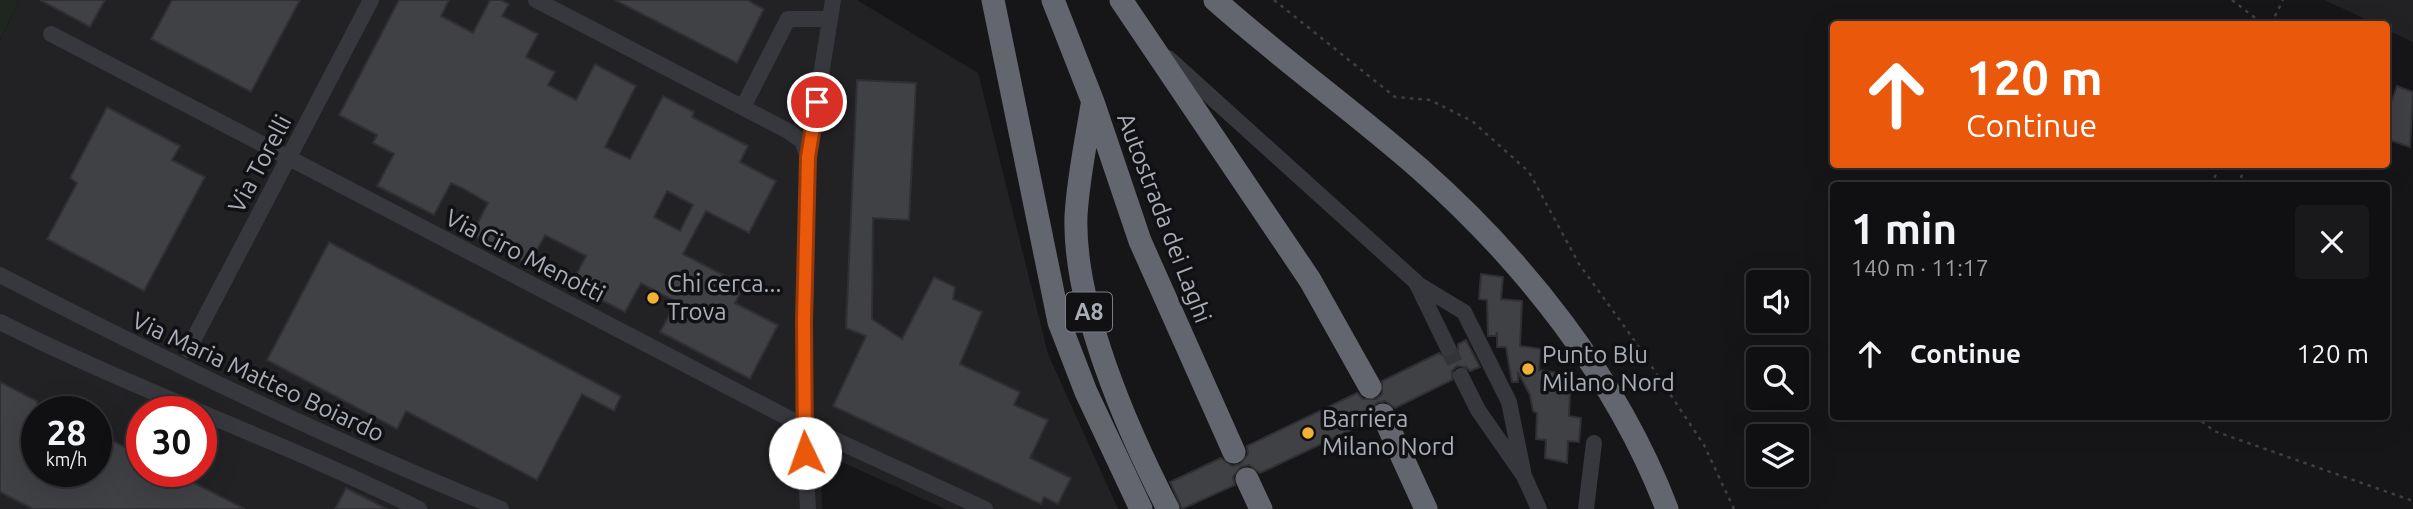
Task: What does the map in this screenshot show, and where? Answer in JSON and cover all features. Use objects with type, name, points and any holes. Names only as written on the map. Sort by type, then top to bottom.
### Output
[{"type":"highway","points":[[993,0],[1059,322],[1086,393],[1141,509]]},
{"type":"highway","name":"Autostrada dei Laghi","points":[[1053,0],[1093,102],[1140,241],[1234,452]]},
{"type":"highway","points":[[1121,0],[1310,281],[1370,387]]},
{"type":"highway","points":[[1215,0],[1421,170],[1522,272],[1563,324],[1607,389],[1657,484],[1667,509]]},
{"type":"highway","name":"A8","points":[[1093,102],[1076,218],[1081,280],[1089,314],[1130,429],[1168,509]]},
{"type":"highway","points":[[1383,415],[1426,509]]},
{"type":"highway","points":[[1247,480],[1261,509]]},
{"type":"street","name":"Via Torelli","points":[[188,350],[372,0]]},
{"type":"street","points":[[536,0],[554,4],[795,135],[806,148],[808,157]]},
{"type":"street","points":[[808,509],[803,425],[808,157],[833,0]]},
{"type":"street","points":[[743,107],[788,19],[830,19]]},
{"type":"street","points":[[1141,33],[1416,282],[1464,312],[1509,402],[1524,476]]},
{"type":"street","name":"Via Ciro Menotti","points":[[51,34],[803,425],[985,509]]},
{"type":"street","name":"Via Maria Matteo Boiardo","points":[[0,275],[182,369],[384,462],[501,509]]},
{"type":"street","points":[[1416,282],[1448,348]]},
{"type":"street","points":[[0,322],[64,354],[360,480],[419,509]]},
{"type":"street","points":[[1461,376],[1478,410],[1524,476],[1539,509]]},
{"type":"street","points":[[1586,509],[1594,443]]},
{"type":"path","points":[[1274,0],[1395,97],[1430,100],[1472,121],[1529,172],[1579,264],[1632,337],[1704,446],[1734,509]]},
{"type":"path","points":[[2232,0],[2259,21]]},
{"type":"path","points":[[2272,21],[2283,0]]},
{"type":"path","points":[[2200,420],[2214,431],[2413,501]]},
{"type":"shaded area","points":[[0,0],[19,0],[1,38],[0,38]]},
{"type":"shaded area","points":[[19,0],[857,0],[978,73],[1048,354],[1118,509],[945,509],[820,452],[822,509],[0,509],[0,41]]},
{"type":"shaded area","points":[[2324,0],[2413,0],[2413,42],[2390,31],[2390,21],[2370,21]]},
{"type":"building","points":[[40,0],[105,0],[90,27]]},
{"type":"building","points":[[172,0],[300,0],[251,92],[151,39]]},
{"type":"building","points":[[399,0],[449,0],[441,16],[473,33],[490,0],[501,0],[509,4],[502,16],[538,34],[526,57],[555,72],[548,85],[576,100],[595,64],[636,86],[605,147],[630,159],[663,96],[694,112],[692,117],[748,146],[740,162],[776,181],[749,233],[706,211],[683,254],[744,286],[735,303],[778,325],[750,379],[660,332],[676,302],[641,283],[625,312],[571,285],[586,256],[545,235],[529,265],[472,234],[488,203],[462,188],[451,183],[434,215],[377,186],[394,154],[373,143],[377,135],[339,115]],"holes":[[[667,191],[693,205],[680,231],[654,217]]]},
{"type":"building","points":[[615,0],[747,0],[764,9],[737,63]]},
{"type":"building","points":[[857,80],[916,83],[909,220],[873,218],[872,319],[902,339],[934,277],[955,287],[953,299],[982,312],[960,364],[1020,392],[1014,405],[1048,420],[1030,458],[1071,478],[1058,504],[1044,497],[1041,504],[833,406],[866,336],[846,328]]},
{"type":"building","points":[[2397,86],[2413,92],[2410,147],[2390,140],[2390,106]]},
{"type":"building","points":[[107,107],[180,146],[172,160],[205,177],[144,291],[47,239],[77,183],[70,178]]},
{"type":"building","points":[[329,242],[621,396],[614,411],[582,394],[537,480],[406,411],[397,429],[267,360]]},
{"type":"building","name":"Punto Blu Milano Nord","points":[[1481,274],[1503,277],[1501,299],[1522,301],[1520,346],[1541,349],[1539,370],[1563,374],[1561,392],[1570,394],[1569,416],[1581,418],[1579,442],[1568,441],[1567,463],[1545,458],[1546,440],[1536,439],[1537,413],[1533,411],[1530,395],[1518,372],[1518,382],[1512,382],[1506,347],[1497,347],[1497,332],[1496,336],[1488,336],[1487,300],[1479,299]]},
{"type":"building","name":"Barriera Milano Nord","points":[[1466,340],[1480,367],[1470,371],[1466,367],[1457,366],[1452,371],[1452,380],[1395,408],[1385,401],[1377,403],[1369,413],[1370,421],[1260,473],[1249,465],[1241,467],[1233,477],[1235,485],[1182,509],[1170,482],[1221,458],[1232,466],[1240,464],[1248,454],[1247,446],[1357,393],[1363,399],[1376,399],[1382,394],[1382,381],[1439,353],[1447,358],[1453,357],[1458,344]]},
{"type":"building","points":[[0,382],[27,396],[21,396],[21,487],[112,487],[112,440],[126,448],[126,487],[202,487],[245,509],[33,509],[0,492]]},
{"type":"building","points":[[346,488],[387,509],[335,509]]},
{"type":"tunnel","points":[[1448,348],[1461,376]]},
{"type":"place","name":"Chi cerca... Trova","points":[[653,298]]},
{"type":"place","name":"Punto Blu Milano Nord","points":[[1528,369]]},
{"type":"place","name":"Barriera Milano Nord","points":[[1308,433]]},
{"type":"route","points":[[805,453],[804,322],[808,157],[817,102]]}]
